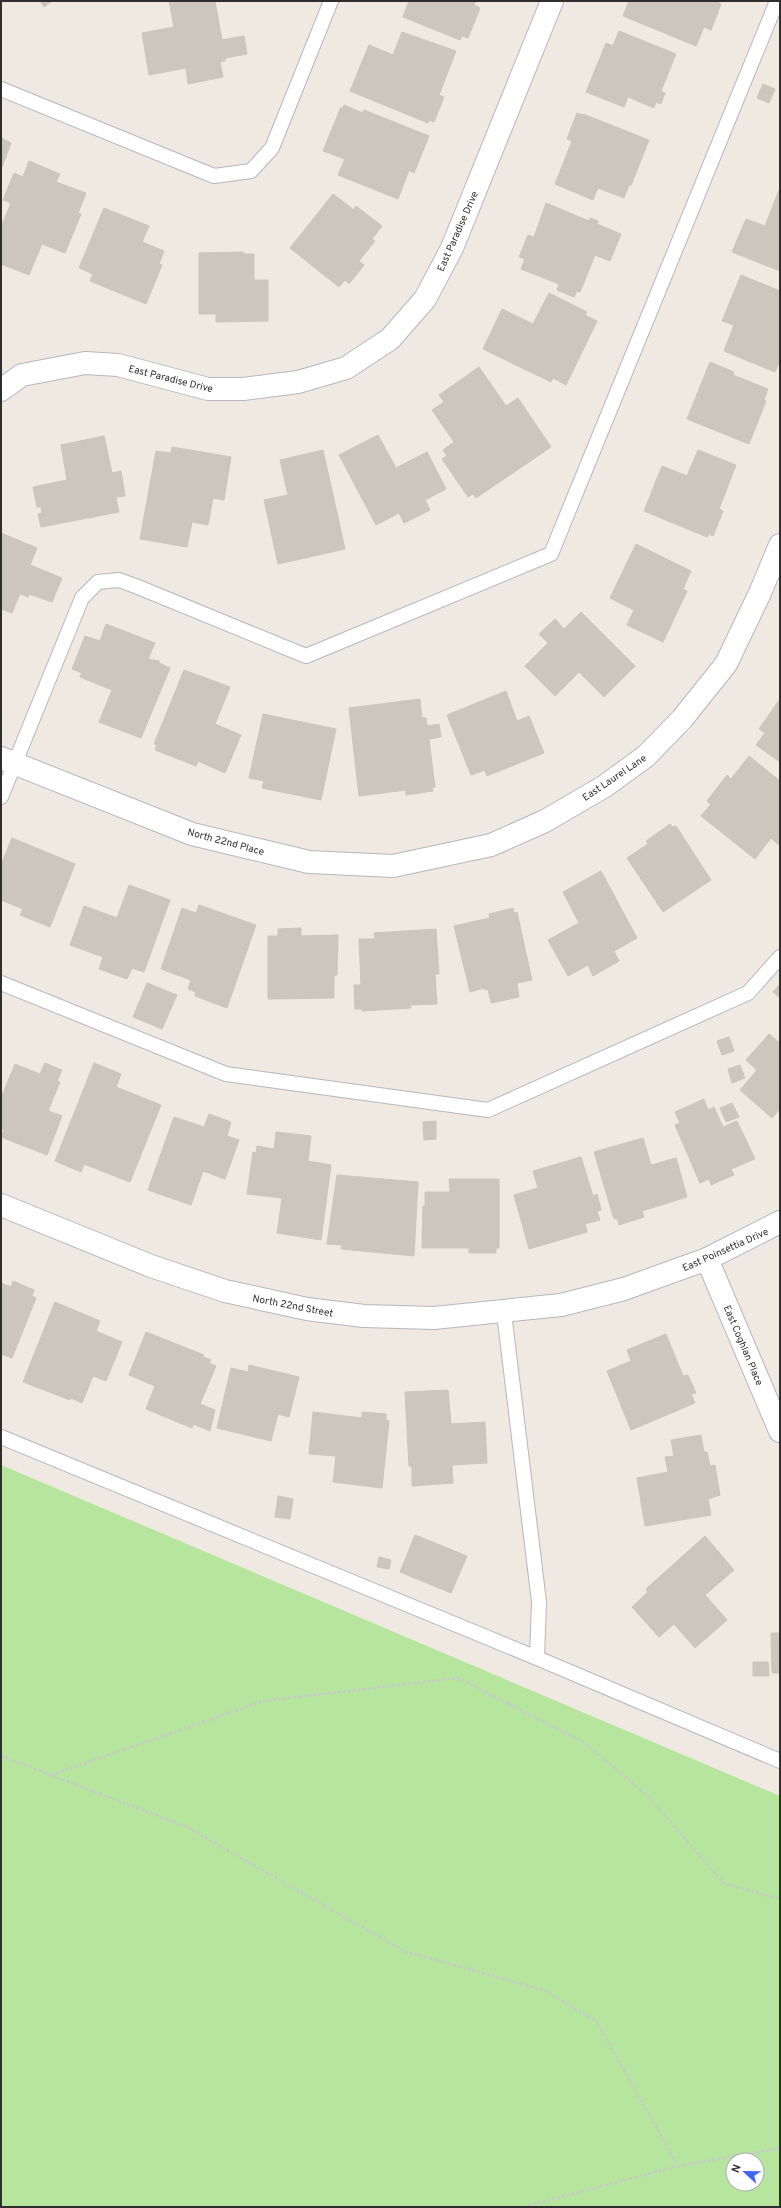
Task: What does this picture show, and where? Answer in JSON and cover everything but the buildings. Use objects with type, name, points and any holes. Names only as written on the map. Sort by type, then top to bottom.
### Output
[{"type":"street","name":"East Paradise Drive","points":[[1,390],[22,375],[85,363],[118,365],[208,389],[244,389],[298,382],[346,368],[390,339],[425,299],[452,248],[552,1]]},
{"type":"street","name":"East Laurel Lane","points":[[438,857],[491,845],[545,821],[605,786],[646,756],[682,720],[726,664],[760,593],[780,545]]},
{"type":"street","name":"North 22nd Place","points":[[8,760],[192,834],[309,862],[393,866],[438,857]]},
{"type":"street","name":"North 22nd Street","points":[[1,1205],[158,1268],[225,1291],[307,1309],[364,1316],[434,1318],[561,1306],[624,1290]]},
{"type":"street","name":"East Poinsettia Drive","points":[[624,1290],[707,1259],[780,1222]]},
{"type":"street","name":"East Coghlan Place","points":[[707,1259],[780,1431]]},
{"type":"lane","points":[[1,89],[214,176],[251,171],[272,148],[331,1]]},
{"type":"lane","points":[[1,797],[8,760],[82,598],[98,582],[119,580],[125,582],[306,656],[551,554],[777,1]]},
{"type":"lane","points":[[1,983],[226,1074],[488,1110],[748,993],[780,956]]},
{"type":"lane","points":[[504,1312],[539,1602],[537,1658]]},
{"type":"lane","points":[[1,1437],[537,1658],[780,1762]]},
{"type":"path","points":[[51,1775],[263,1701],[458,1678],[585,1743],[650,1798],[723,1883],[780,1899]]},
{"type":"path","points":[[1,1756],[187,1827],[404,1951],[546,1991],[597,2022],[678,2166]]},
{"type":"path","points":[[523,2207],[678,2166],[780,2148]]},
{"type":"green space","points":[[1,1465],[780,1796],[780,2207],[1,2207]]}]
